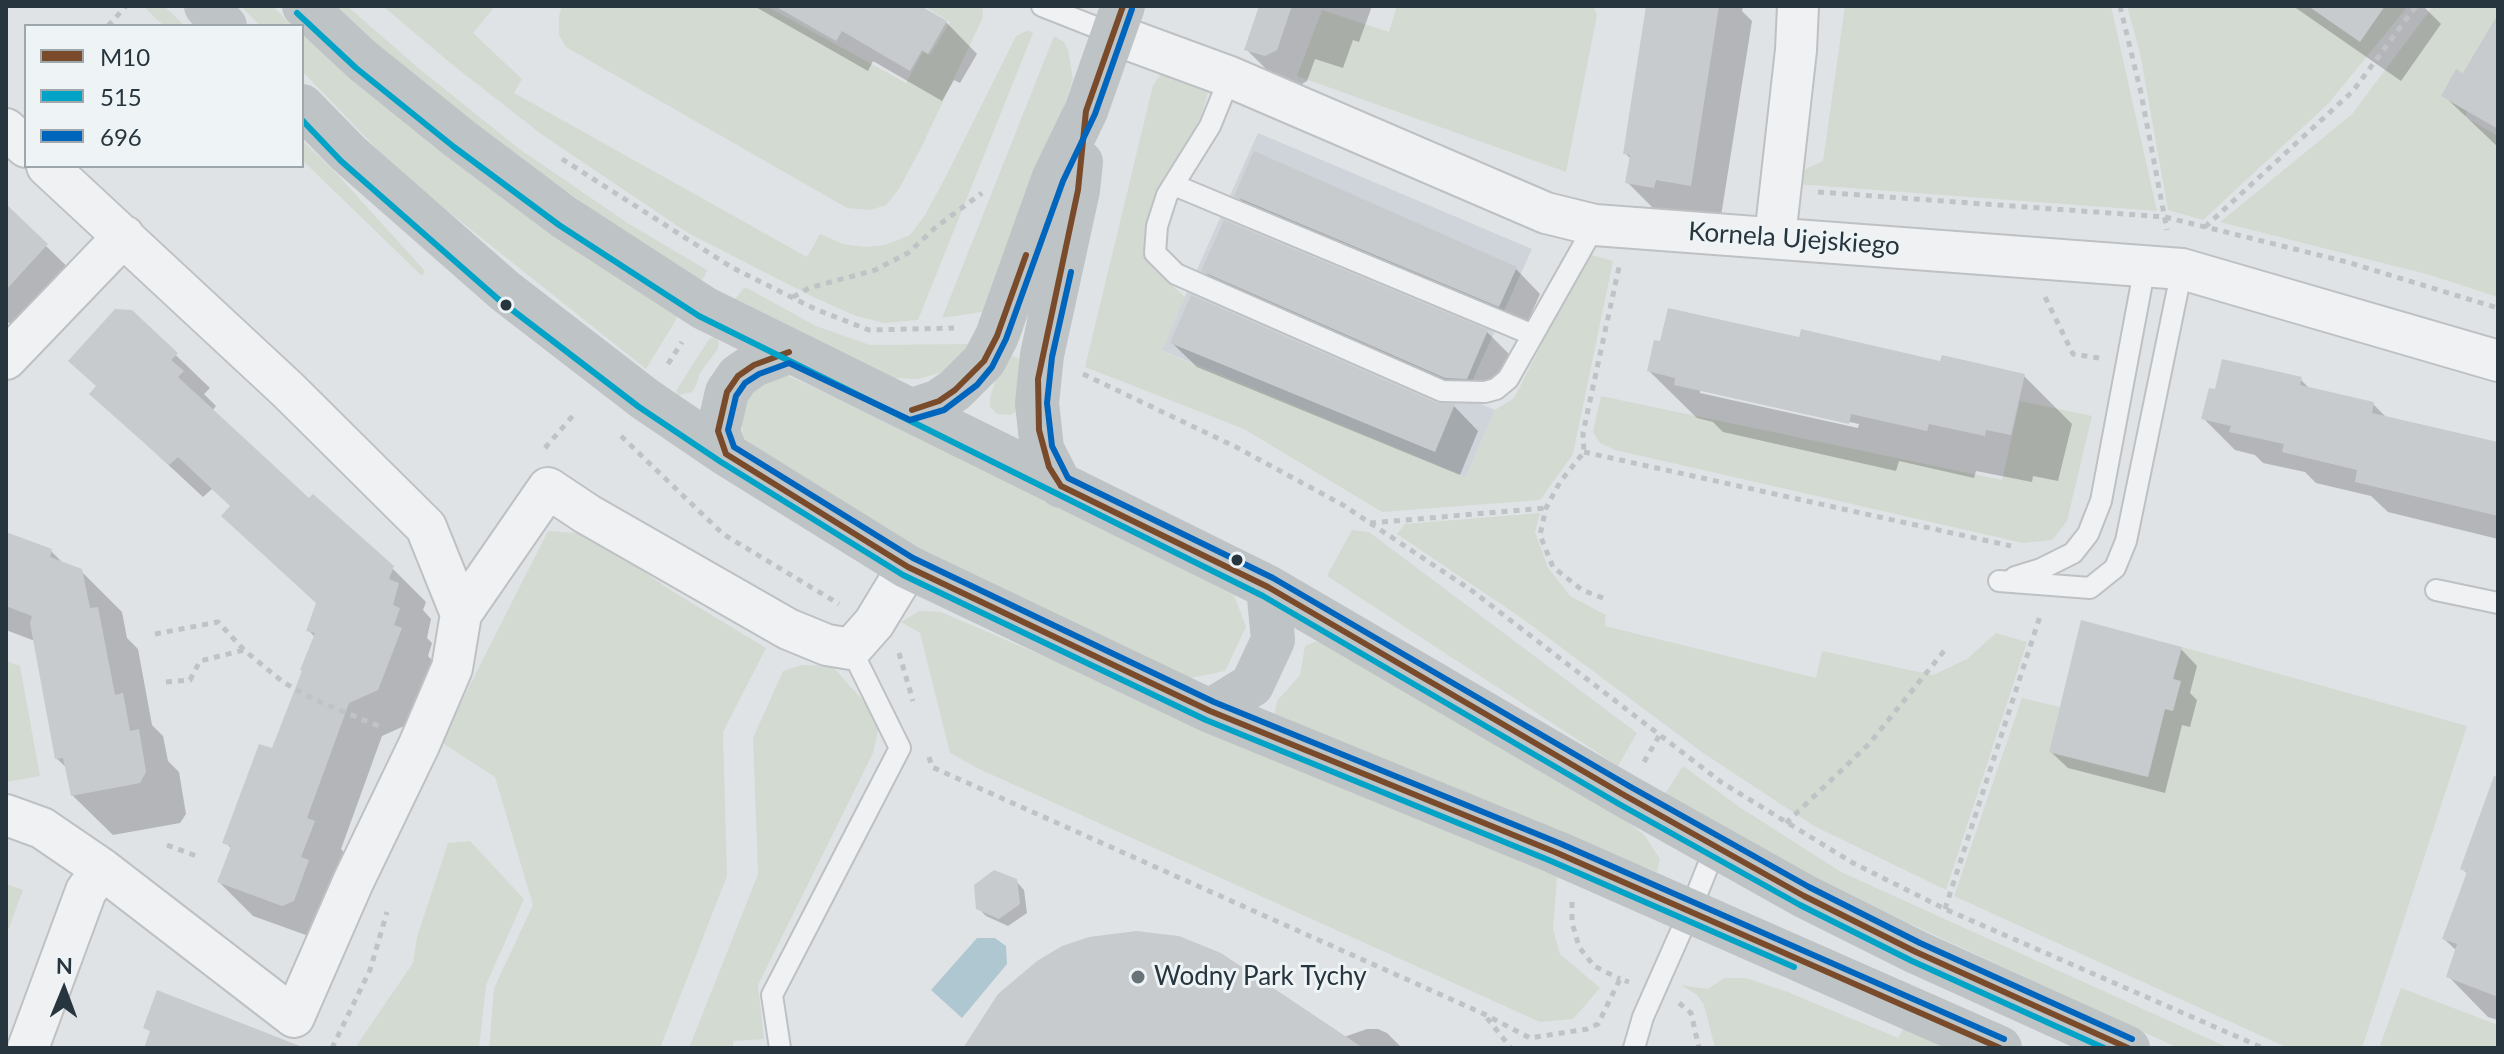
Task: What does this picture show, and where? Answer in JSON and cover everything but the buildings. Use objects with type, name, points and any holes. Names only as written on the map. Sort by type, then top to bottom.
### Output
[{"type":"street","points":[[206,6],[223,24]]},
{"type":"street","points":[[304,6],[362,60],[460,139],[564,217],[704,308],[1268,587],[1804,896],[1916,952],[2128,1048]]},
{"type":"street","points":[[1775,237],[1798,6]]},
{"type":"street","points":[[912,410],[939,401],[955,390],[984,361],[997,336],[1054,177],[1086,111],[1118,20]]},
{"type":"street","name":"Kornela Ujejskiego","points":[[1118,20],[1230,77],[1546,213],[1595,225],[1775,237],[2172,254],[2498,361]]},
{"type":"street","points":[[304,108],[348,153],[505,291],[645,399],[726,454],[908,567],[1210,711],[1555,852],[2000,1048]]},
{"type":"street","points":[[1061,486],[1042,449],[1038,379],[1078,190],[1086,111]]},
{"type":"street","points":[[6,129],[24,145]]},
{"type":"street","points":[[49,168],[288,390],[426,527],[461,614]]},
{"type":"street","points":[[6,359],[124,236]]},
{"type":"street","points":[[726,454],[718,431],[727,392],[738,376],[754,365],[789,352]]},
{"type":"street","points":[[6,815],[42,828],[102,869],[294,1017],[452,668],[461,614],[548,488],[587,514],[788,629],[827,645],[862,636],[908,567]]},
{"type":"street","points":[[1210,711],[1252,685],[1263,662],[1273,640],[1268,587]]},
{"type":"street","points":[[28,1048],[86,891],[102,869]]},
{"type":"lane","points":[[1042,6],[1118,20]]},
{"type":"lane","points":[[1230,77],[1210,126],[1167,195],[1157,226],[1155,253],[1176,274],[1442,391],[1485,392],[1496,389],[1508,379],[1595,225]]},
{"type":"lane","points":[[1174,185],[1533,335]]},
{"type":"lane","points":[[2172,254],[2129,526],[2115,568],[2090,588],[1999,581],[2041,569],[2073,553],[2088,534],[2101,501],[2172,254]]},
{"type":"lane","points":[[2436,590],[2498,603]]},
{"type":"lane","points":[[780,1048],[772,995],[900,748],[862,636]]},
{"type":"lane","points":[[1634,1048],[1643,1017],[1716,846]]},
{"type":"path","points":[[110,24],[126,6]]},
{"type":"path","points":[[2120,6],[2141,93],[2172,254]]},
{"type":"path","points":[[2172,254],[2353,91],[2416,6]]},
{"type":"path","points":[[550,151],[731,267],[792,298],[869,330],[959,328]]},
{"type":"path","points":[[792,298],[809,288],[875,270],[908,253],[982,193]]},
{"type":"path","points":[[1603,598],[1582,590],[1553,567],[1540,535],[1546,508],[1560,482],[1584,452],[1583,433],[1622,255]]},
{"type":"path","points":[[731,267],[620,437],[723,534],[862,636],[894,635],[915,708]]},
{"type":"path","points":[[2045,297],[2073,354],[2112,360]]},
{"type":"path","points":[[1074,370],[1236,447],[1343,505],[1471,590],[1721,782],[1853,863],[1945,909],[2263,1048]]},
{"type":"path","points":[[1584,452],[2016,547]]},
{"type":"path","points":[[1369,523],[1546,508]]},
{"type":"path","points":[[1945,909],[2050,585]]},
{"type":"path","points":[[155,634],[218,622],[244,650],[283,682],[311,698],[419,745]]},
{"type":"path","points":[[166,682],[190,680],[200,661],[244,650]]},
{"type":"path","points":[[1786,823],[1869,744],[1944,651]]},
{"type":"path","points":[[928,752],[932,767],[1484,1014],[1530,1038],[1587,1029],[1598,1024],[1620,979],[1634,984]]},
{"type":"path","points":[[167,845],[199,857]]},
{"type":"path","points":[[1673,1000],[1683,1004],[1691,1013],[1699,1048]]},
{"type":"path","points":[[1484,1014],[1511,1048]]},
{"type":"shaded area","points":[[143,6],[164,6],[183,24],[162,24]]},
{"type":"shaded area","points":[[241,6],[272,6],[291,24],[258,24]]},
{"type":"shaded area","points":[[334,6],[347,6],[518,148],[629,224],[707,270],[704,277],[701,280],[496,142],[397,63]]},
{"type":"shaded area","points":[[383,6],[495,6],[473,33],[522,79],[514,93],[807,257],[820,234],[843,244],[865,247],[885,245],[910,235],[944,180],[1016,36],[1028,30],[1033,33],[918,320],[884,323],[856,316],[813,297],[688,233],[541,134]]},
{"type":"shaded area","points":[[562,6],[766,6],[906,83],[923,52],[930,55],[950,22],[924,6],[982,6],[983,17],[899,189],[886,205],[871,210],[847,208],[566,47],[559,35]]},
{"type":"shaded area","points":[[1397,6],[1593,6],[1597,15],[1566,172],[1297,76],[1322,10],[1389,32]]},
{"type":"shaded area","points":[[1845,6],[2111,6],[2157,211],[1796,184],[1795,174],[1823,161]]},
{"type":"shaded area","points":[[2127,6],[2408,6],[2328,104],[2203,220],[2168,210],[2140,53]]},
{"type":"shaded area","points":[[2433,6],[2498,6],[2498,23],[2463,73],[2456,70],[2441,96],[2467,111],[2465,117],[2498,136],[2498,297],[2430,275],[2220,222],[2352,114]]},
{"type":"shaded area","points":[[304,36],[357,84],[475,176],[679,315],[646,369],[440,205],[380,152],[304,73]]},
{"type":"shaded area","points":[[1054,36],[1064,42],[1068,50],[1073,79],[995,310],[942,318]]},
{"type":"shaded area","points":[[1165,69],[1209,89],[1201,117],[1148,215],[1146,239],[1165,279],[1185,297],[1162,351],[1466,477],[1495,410],[1514,398],[1588,254],[1613,261],[1573,454],[1540,500],[1382,512],[1244,429],[1085,367],[1153,85]]},
{"type":"shaded area","points":[[1258,133],[1532,249],[1465,397],[1495,410],[1466,477],[1161,350]]},
{"type":"shaded area","points":[[304,142],[425,271],[422,276],[304,162]]},
{"type":"shaded area","points":[[745,287],[816,326],[870,345],[974,344],[949,370],[919,379],[892,378],[735,299]]},
{"type":"shaded area","points":[[715,337],[719,343],[718,349],[700,373],[692,392],[679,395],[676,391],[709,339]]},
{"type":"shaded area","points":[[1004,353],[1028,362],[1016,412],[1010,415],[997,414],[990,407]]},
{"type":"shaded area","points":[[784,374],[903,428],[1234,595],[1246,627],[1225,671],[1182,680],[921,554],[743,442],[741,410],[753,382]]},
{"type":"shaded area","points":[[1601,396],[2002,480],[2020,401],[2092,416],[2067,521],[2052,540],[2023,543],[1615,450],[1600,443],[1593,432]]},
{"type":"shaded area","points":[[1540,513],[1535,532],[1548,568],[1570,596],[1606,615],[1605,626],[1816,678],[1822,651],[1933,675],[1967,659],[1996,633],[2027,642],[1946,890],[1814,826],[1703,753],[1523,619],[1397,534],[1405,524]]},
{"type":"shaded area","points":[[1352,530],[1369,532],[1637,733],[1618,766],[1327,576]]},
{"type":"shaded area","points":[[548,531],[588,534],[672,591],[766,648],[723,732],[727,876],[660,1048],[489,1048],[494,988],[533,905],[495,777],[441,742]]},
{"type":"shaded area","points":[[919,611],[941,612],[1557,877],[1553,929],[1560,954],[1600,988],[1573,1019],[1540,1022],[979,769],[950,753],[920,633],[901,622]]},
{"type":"shaded area","points":[[1317,641],[1624,818],[1645,836],[1660,859],[1657,872],[1273,721],[1277,701],[1300,675],[1305,646]]},
{"type":"shaded area","points":[[2182,647],[2467,726],[2362,1048],[2288,1048],[1954,896],[2022,698],[2060,707],[2050,748],[2054,754],[2143,776],[2150,771],[2165,709],[2173,711],[2181,681],[2173,679]]},
{"type":"shaded area","points":[[6,661],[20,666],[40,776],[7,782]]},
{"type":"shaded area","points":[[802,665],[832,666],[867,705],[879,726],[873,753],[758,985],[764,1039],[733,1041],[733,1048],[689,1048],[758,874],[753,738],[783,671]]},
{"type":"shaded area","points":[[1683,766],[1741,808],[1841,872],[2229,1048],[2178,1048],[1831,887],[1664,795]]},
{"type":"shaded area","points":[[470,841],[524,899],[486,985],[479,1048],[355,1048],[413,963],[417,937],[448,843]]},
{"type":"shaded area","points":[[6,884],[23,890],[6,936]]},
{"type":"shaded area","points":[[1724,978],[1746,978],[1898,1038],[1904,1027],[1950,1048],[1715,1048],[1704,1005],[1697,995],[1681,985],[1708,989]]},
{"type":"shaded area","points":[[2401,988],[2498,1025],[2498,1048],[2379,1048]]},
{"type":"water","points":[[977,938],[995,938],[1006,946],[1007,964],[962,1018],[931,990]]},
{"type":"transit line","name":"M10","points":[[1061,486],[1049,467],[1039,430],[1038,379],[1078,190],[1086,111],[1123,6]]},
{"type":"transit line","name":"696","points":[[1132,9],[1095,114],[1063,181],[1006,339],[992,367],[977,385],[944,410],[910,420],[789,363],[759,374],[745,383],[736,396],[728,430],[734,447],[913,558],[1214,702],[1559,843],[2004,1039]]},
{"type":"transit line","name":"515","points":[[297,13],[356,68],[454,147],[559,225],[699,316],[1263,596],[1619,804],[1800,905],[1912,961],[2104,1048]]},
{"type":"transit line","name":"515","points":[[304,122],[341,161],[498,299],[639,407],[903,575],[1206,720],[1551,861],[1794,967]]},
{"type":"transit line","name":"M10","points":[[912,410],[939,401],[955,390],[984,361],[997,336],[1026,255]]},
{"type":"transit line","name":"696","points":[[1071,272],[1052,357],[1047,403],[1052,446],[1068,478],[1273,578],[1809,887],[1920,943],[2132,1039]]},
{"type":"transit line","name":"M10","points":[[726,454],[718,431],[727,392],[738,376],[754,365],[789,352]]},
{"type":"transit line","name":"M10","points":[[726,454],[908,567],[1210,711],[1555,852],[2000,1048]]},
{"type":"transit line","name":"M10","points":[[1061,486],[1268,587],[1804,896],[1916,952],[2128,1048]]},
{"type":"place","name":"Wodny Park Tychy","points":[[1138,977]]}]
